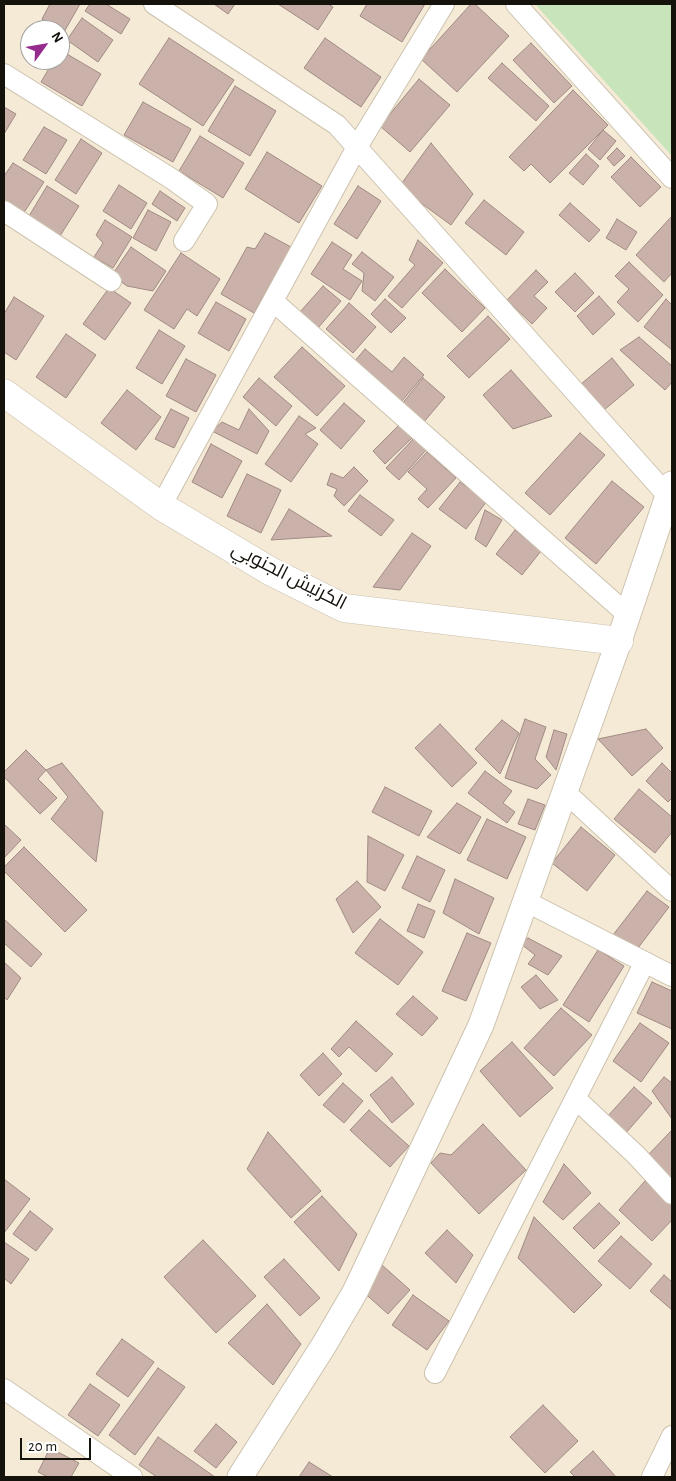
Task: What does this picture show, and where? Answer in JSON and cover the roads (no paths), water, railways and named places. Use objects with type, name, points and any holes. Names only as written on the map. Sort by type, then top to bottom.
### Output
[{"type":"main road","name":"الكرنيش الجنوبي","points":[[4,393],[161,506],[270,571],[344,608],[619,641]]},
{"type":"street","points":[[154,4],[336,125],[670,490],[619,641],[524,901],[481,1026],[355,1292],[324,1345],[240,1477]]},
{"type":"street","points":[[161,506],[357,147],[444,4]]},
{"type":"street","points":[[516,4],[672,178]]},
{"type":"street","points":[[4,74],[172,179],[207,204],[184,241]]},
{"type":"street","points":[[4,211],[111,281]]},
{"type":"street","points":[[273,301],[628,615]]},
{"type":"street","points":[[564,791],[672,891]]},
{"type":"street","points":[[524,901],[672,976]]},
{"type":"street","points":[[435,1373],[645,962]]},
{"type":"street","points":[[576,1099],[636,1155],[672,1194]]},
{"type":"street","points":[[4,1389],[132,1477]]},
{"type":"street","points":[[652,1477],[672,1436]]}]
